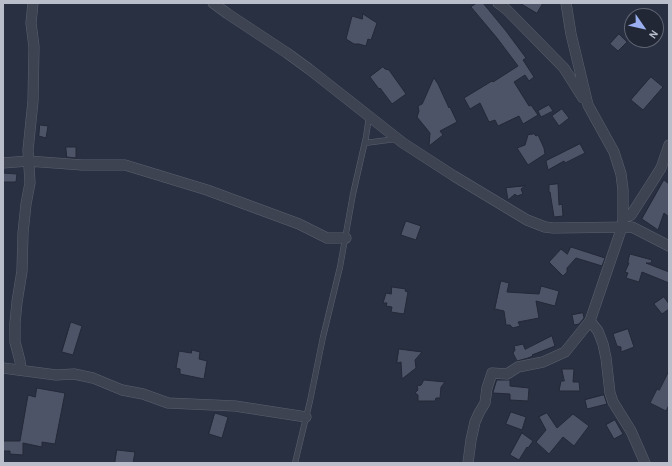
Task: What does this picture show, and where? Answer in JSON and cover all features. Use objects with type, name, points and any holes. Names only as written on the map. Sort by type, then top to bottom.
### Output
[{"type":"street","points":[[21,370],[15,342],[15,323],[22,271],[25,211],[30,183],[28,150],[33,101],[34,47],[31,23],[33,3]]},
{"type":"street","points":[[213,3],[310,69],[397,139],[454,176],[527,220],[545,227],[568,228],[623,222],[631,215],[661,168],[669,145]]},
{"type":"street","points":[[468,463],[475,422],[485,403],[487,388],[492,373],[507,374],[518,367],[543,362],[565,352],[590,322],[623,222],[623,190],[618,163],[614,152],[588,105],[564,68],[507,10],[498,3]]},
{"type":"street","points":[[566,3],[571,34],[588,105]]},
{"type":"street","points":[[3,163],[28,161],[82,165],[125,165],[207,190],[292,221],[327,238],[346,238]]},
{"type":"street","points":[[623,222],[669,246]]},
{"type":"street","points":[[590,322],[598,331],[603,344],[610,393],[613,402],[631,431],[645,463]]},
{"type":"street","points":[[3,368],[56,375],[80,375],[93,378],[122,390],[143,394],[168,403],[235,406],[306,417]]},
{"type":"lane","points":[[295,463],[340,267],[369,116]]},
{"type":"lane","points":[[365,143],[397,139]]},
{"type":"building","points":[[477,3],[483,3],[506,31],[526,58],[523,60],[534,77],[529,81],[525,75],[514,82],[529,106],[531,105],[538,115],[523,124],[519,116],[498,126],[495,120],[489,122],[480,103],[470,109],[464,98],[518,66],[471,7]]},
{"type":"building","points":[[520,3],[543,3],[537,13]]},
{"type":"building","points":[[363,14],[377,23],[371,40],[368,39],[366,46],[354,44],[346,39],[352,16],[362,19]]},
{"type":"building","points":[[619,34],[624,39],[624,45],[618,51],[610,44]]},
{"type":"building","points":[[383,67],[389,70],[406,94],[392,104],[370,77]]},
{"type":"building","points":[[651,77],[663,87],[643,110],[631,100]]},
{"type":"building","points":[[434,78],[457,122],[440,131],[443,135],[429,146],[430,133],[417,117],[419,111],[418,106],[422,104]]},
{"type":"building","points":[[549,105],[553,111],[541,117],[538,111]]},
{"type":"building","points":[[562,109],[569,118],[559,126],[552,116]]},
{"type":"building","points":[[40,125],[48,126],[46,138],[39,136]]},
{"type":"building","points":[[534,134],[536,136],[538,135],[545,154],[528,165],[517,148],[525,145],[528,135]]},
{"type":"building","points":[[580,144],[585,153],[565,163],[564,161],[548,170],[546,161]]},
{"type":"building","points":[[66,147],[76,147],[76,158],[67,157]]},
{"type":"building","points":[[3,173],[17,174],[16,182],[3,182]]},
{"type":"building","points":[[664,180],[669,184],[669,217],[664,213],[658,230],[642,219]]},
{"type":"building","points":[[558,184],[559,205],[562,204],[563,216],[554,217],[549,185]]},
{"type":"building","points":[[525,186],[521,189],[523,194],[517,196],[515,194],[508,200],[506,188]]},
{"type":"building","points":[[406,221],[421,226],[416,240],[401,235]]},
{"type":"building","points":[[571,247],[605,258],[602,266],[576,258],[567,268],[567,272],[563,276],[549,262],[561,249],[567,254]]},
{"type":"building","points":[[630,254],[652,260],[651,263],[646,263],[669,272],[669,283],[642,272],[639,282],[626,278],[628,273],[625,272],[629,263]]},
{"type":"building","points":[[501,281],[509,283],[507,292],[539,294],[541,286],[559,291],[555,306],[536,301],[539,318],[518,322],[520,326],[513,328],[510,325],[506,325],[504,311],[495,309]]},
{"type":"building","points":[[392,287],[406,289],[405,291],[408,292],[404,314],[391,312],[392,307],[386,306],[387,303],[383,303],[386,293],[391,294]]},
{"type":"building","points":[[664,297],[669,304],[669,309],[662,314],[654,304]]},
{"type":"building","points":[[583,313],[584,318],[579,324],[574,325],[572,315]]},
{"type":"building","points":[[71,322],[82,326],[73,355],[62,352]]},
{"type":"building","points":[[628,329],[634,347],[621,352],[621,347],[617,346],[613,334]]},
{"type":"building","points":[[552,336],[555,346],[528,358],[517,361],[513,353],[515,350],[514,346],[523,344],[525,349]]},
{"type":"building","points":[[399,349],[422,352],[415,360],[416,368],[402,379],[401,362],[397,363]]},
{"type":"building","points":[[192,350],[200,352],[199,359],[207,361],[204,379],[180,374],[180,369],[176,368],[179,351],[191,353]]},
{"type":"building","points":[[562,369],[574,369],[573,382],[579,382],[580,391],[559,391],[561,381],[564,381]]},
{"type":"building","points":[[669,371],[669,405],[666,411],[650,403]]},
{"type":"building","points":[[424,380],[445,382],[441,387],[440,398],[436,398],[435,401],[418,401],[418,395],[415,393],[418,390],[417,386],[421,385]]},
{"type":"building","points":[[497,380],[510,380],[510,386],[529,388],[528,401],[510,400],[510,394],[493,393]]},
{"type":"building","points":[[37,388],[65,393],[55,444],[42,442],[42,447],[23,443],[23,455],[10,454],[10,451],[3,451],[3,441],[20,441],[28,395],[35,397]]},
{"type":"building","points":[[604,395],[607,404],[587,409],[585,400]]},
{"type":"building","points":[[511,412],[526,417],[522,430],[506,424]]},
{"type":"building","points":[[215,413],[228,417],[222,438],[209,434]]},
{"type":"building","points":[[547,413],[557,428],[573,414],[589,426],[574,446],[563,437],[549,454],[536,442],[546,430],[539,417]]},
{"type":"building","points":[[615,420],[623,434],[614,439],[606,425]]},
{"type":"building","points":[[522,433],[533,441],[528,448],[527,447],[519,460],[510,455]]},
{"type":"building","points":[[117,450],[135,452],[133,463],[115,463]]}]
